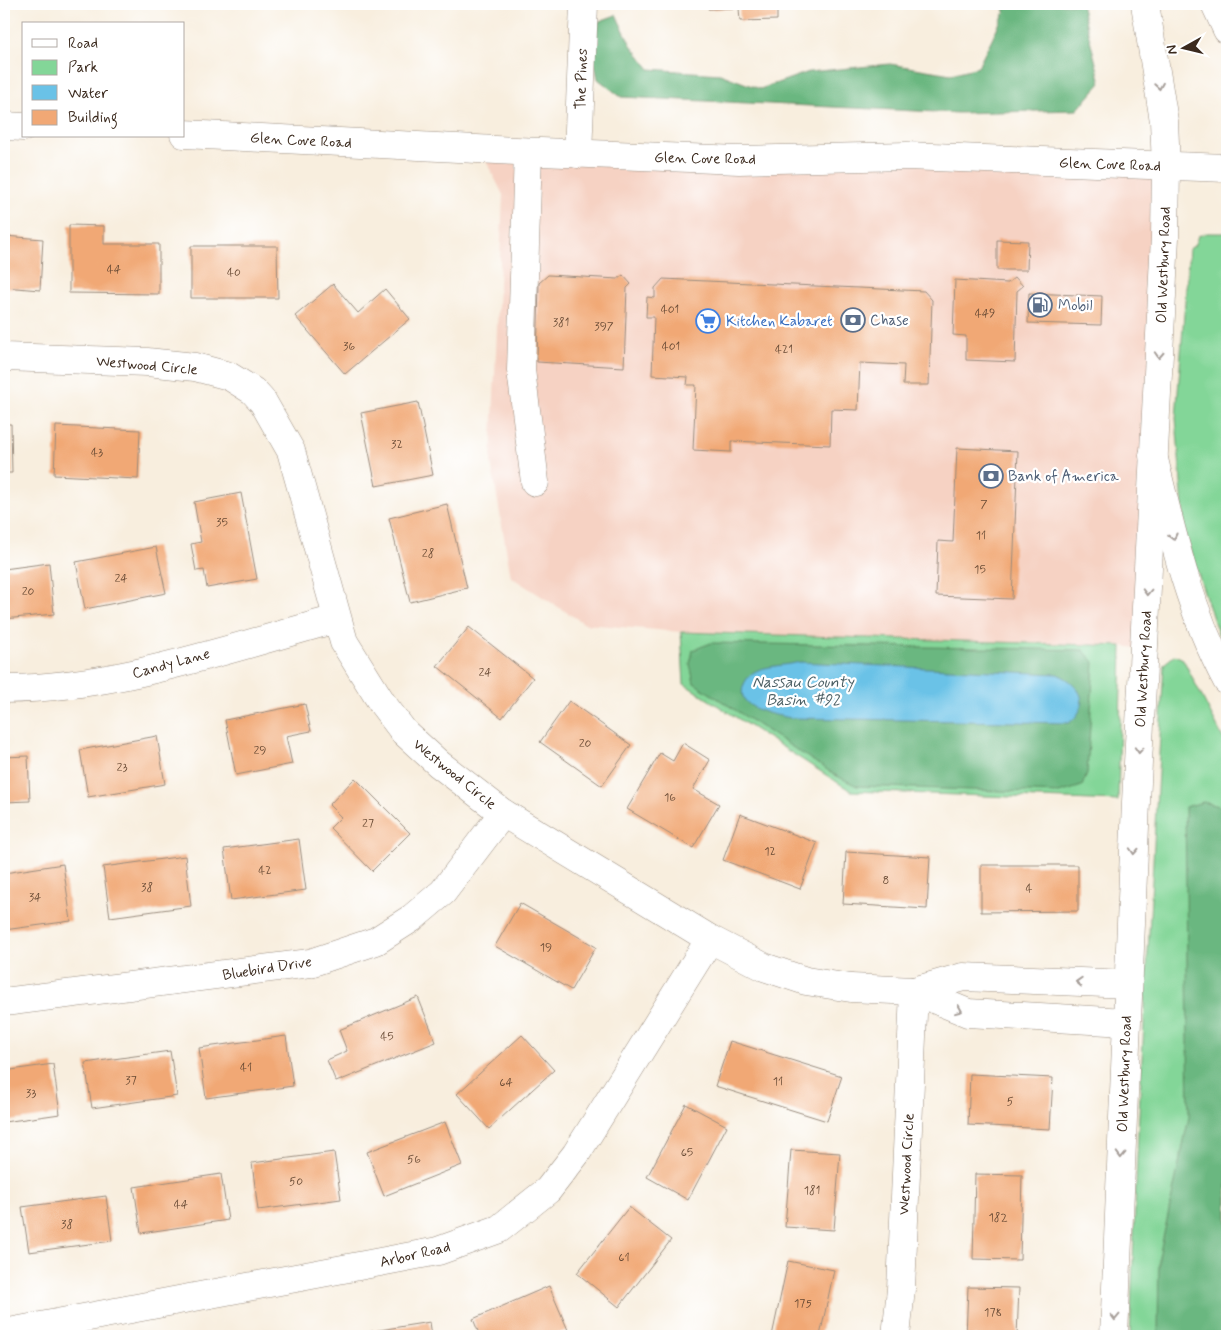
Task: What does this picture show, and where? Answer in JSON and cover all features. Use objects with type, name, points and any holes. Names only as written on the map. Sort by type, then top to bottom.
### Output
[{"type":"main road","name":"The Pines","points":[[578,154],[584,4]]},
{"type":"main road","name":"Old Westbury Road","points":[[1114,1336],[1126,1022],[1164,246],[1166,166],[1163,113],[1145,4]]},
{"type":"main road","points":[[1214,4],[1227,30]]},
{"type":"main road","points":[[4,126],[22,127]]},
{"type":"main road","name":"Glen Cove Road","points":[[185,134],[528,152],[739,160],[907,156],[1227,168]]},
{"type":"main road","points":[[528,152],[521,370],[535,482]]},
{"type":"main road","name":"Westwood Circle","points":[[4,357],[147,362],[196,367],[229,376],[253,391],[263,402],[290,451],[344,642],[382,703],[404,732],[439,764],[503,813],[710,940],[764,967],[806,981],[851,988],[914,992],[968,1013],[1126,1022]]},
{"type":"main road","points":[[1153,455],[1188,593],[1209,648],[1227,681]]},
{"type":"main road","name":"Candy Lane","points":[[4,689],[101,681],[149,670],[336,618]]},
{"type":"main road","name":"Bluebird Drive","points":[[4,1002],[310,963],[376,941],[412,918],[443,892],[503,813]]},
{"type":"main road","name":"Arbor Road","points":[[4,1333],[438,1252],[499,1229],[548,1190],[576,1154],[710,940]]},
{"type":"main road","name":"Westwood Circle","points":[[914,992],[963,977],[1128,984]]},
{"type":"main road","name":"Westwood Circle","points":[[896,1336],[901,1289],[914,992]]},
{"type":"shaded area","points":[[480,149],[1166,166],[1144,649],[1122,646],[681,632],[585,624],[511,577],[491,462],[503,195]]},
{"type":"green space","points":[[1004,4],[1081,4],[1101,83],[1077,110],[958,113],[621,97],[598,79],[594,60],[597,22],[616,15],[631,45],[650,69],[720,74],[760,89],[809,72],[890,64],[951,74],[978,67],[1005,12]]},
{"type":"green space","points":[[1207,233],[1227,233],[1227,653],[1221,643],[1185,534],[1176,418],[1189,249],[1194,246],[1198,236]]},
{"type":"green space","points":[[681,632],[1122,646],[1118,801],[851,791],[684,684]]},
{"type":"green space","points":[[711,643],[1083,650],[1094,662],[1087,773],[1082,786],[1059,793],[857,786],[835,775],[694,683],[690,664],[693,650]]},
{"type":"green space","points":[[1175,655],[1183,659],[1227,746],[1227,1336],[1130,1336],[1138,1131],[1164,664]]},
{"type":"green space","points":[[1203,802],[1227,808],[1227,1336],[1158,1336],[1159,1257],[1189,1117],[1185,807]]},
{"type":"water","name":"Nassau County Basin #92","points":[[800,662],[1057,674],[1072,683],[1081,695],[1082,702],[1076,716],[1069,723],[791,718],[766,713],[750,705],[744,699],[742,693],[744,684],[753,673],[763,668]]},
{"type":"building","points":[[708,4],[777,4],[777,20],[740,21],[739,8],[708,9]]},
{"type":"building","points":[[69,225],[104,226],[104,244],[159,244],[159,294],[69,293]]},
{"type":"building","points":[[4,236],[43,239],[40,290],[4,287]]},
{"type":"building","points":[[997,240],[1028,241],[1027,270],[997,270]]},
{"type":"building","points":[[191,246],[277,246],[278,298],[191,298]]},
{"type":"building","points":[[548,275],[618,279],[623,275],[631,284],[627,288],[624,367],[537,362],[539,283]]},
{"type":"building","points":[[1015,277],[1023,286],[1017,291],[1015,362],[966,360],[966,336],[953,335],[955,280],[1008,283]]},
{"type":"building","points":[[663,279],[924,291],[932,300],[929,385],[903,385],[904,365],[860,363],[858,410],[831,409],[830,445],[731,441],[731,452],[693,450],[696,385],[687,385],[688,377],[652,375],[654,317],[646,317],[647,297],[655,298],[655,288]]},
{"type":"building","points":[[333,284],[358,313],[385,289],[410,319],[345,374],[295,316]]},
{"type":"building","points":[[1029,293],[1102,296],[1101,325],[1028,323]]},
{"type":"building","points":[[418,402],[433,475],[376,486],[361,413]]},
{"type":"building","points":[[4,424],[11,424],[12,473],[4,473]]},
{"type":"building","points":[[56,426],[140,430],[138,479],[54,475]]},
{"type":"building","points":[[957,448],[1018,451],[1012,599],[936,596],[938,541],[953,542]]},
{"type":"building","points":[[241,493],[257,579],[207,588],[204,570],[196,571],[191,544],[201,542],[194,502]]},
{"type":"building","points":[[447,504],[467,588],[410,602],[389,518]]},
{"type":"building","points":[[156,547],[166,593],[85,609],[76,562]]},
{"type":"building","points":[[49,563],[54,614],[4,619],[4,569]]},
{"type":"building","points":[[469,627],[533,678],[502,718],[437,666]]},
{"type":"building","points":[[569,701],[631,745],[602,786],[540,742]]},
{"type":"building","points":[[305,704],[311,731],[286,736],[292,764],[236,775],[225,720]]},
{"type":"building","points":[[157,736],[165,784],[88,797],[80,750]]},
{"type":"building","points":[[683,743],[710,760],[693,789],[719,804],[693,848],[627,809],[660,753],[673,761]]},
{"type":"building","points":[[28,756],[30,801],[4,802],[4,757]]},
{"type":"building","points":[[355,778],[410,833],[372,871],[330,828],[341,817],[329,805]]},
{"type":"building","points":[[740,814],[817,843],[800,889],[723,860]]},
{"type":"building","points":[[299,839],[306,890],[231,900],[224,849]]},
{"type":"building","points":[[846,852],[930,857],[927,909],[843,904]]},
{"type":"building","points":[[185,856],[191,906],[110,917],[103,867]]},
{"type":"building","points":[[63,864],[71,921],[4,930],[4,873]]},
{"type":"building","points":[[981,865],[1078,865],[1078,911],[981,912]]},
{"type":"building","points":[[520,903],[596,947],[571,990],[495,946]]},
{"type":"building","points":[[418,997],[436,1042],[336,1082],[327,1060],[347,1051],[339,1030]]},
{"type":"building","points":[[522,1035],[554,1070],[489,1129],[457,1094]]},
{"type":"building","points":[[286,1036],[293,1086],[206,1098],[199,1048]]},
{"type":"building","points":[[730,1041],[842,1076],[827,1121],[715,1086]]},
{"type":"building","points":[[170,1051],[177,1096],[92,1108],[85,1063]]},
{"type":"building","points":[[53,1064],[60,1114],[4,1122],[4,1071]]},
{"type":"building","points":[[970,1074],[1053,1078],[1050,1129],[968,1125]]},
{"type":"building","points":[[686,1104],[727,1126],[688,1200],[647,1177]]},
{"type":"building","points":[[445,1122],[462,1165],[384,1196],[367,1152]]},
{"type":"building","points":[[791,1150],[840,1153],[834,1230],[785,1227]]},
{"type":"building","points":[[334,1152],[341,1199],[258,1210],[252,1163]]},
{"type":"building","points":[[221,1174],[228,1220],[141,1233],[134,1187]]},
{"type":"building","points":[[975,1174],[1022,1175],[1020,1260],[973,1259]]},
{"type":"building","points":[[106,1196],[112,1241],[29,1252],[22,1207]]},
{"type":"building","points":[[629,1207],[671,1240],[619,1307],[577,1273]]},
{"type":"building","points":[[788,1261],[834,1270],[820,1336],[772,1336]]},
{"type":"building","points":[[549,1286],[568,1330],[552,1336],[480,1336],[473,1319]]},
{"type":"building","points":[[968,1287],[1019,1288],[1017,1336],[966,1336]]},
{"type":"building","points":[[430,1322],[432,1336],[348,1336],[348,1335]]},
{"type":"place","name":"Mobil","points":[[1040,305]]},
{"type":"place","name":"Chase","points":[[853,320]]},
{"type":"place","name":"Kitchen Kabaret","points":[[708,321]]},
{"type":"place","name":"Bank of America","points":[[991,476]]}]
